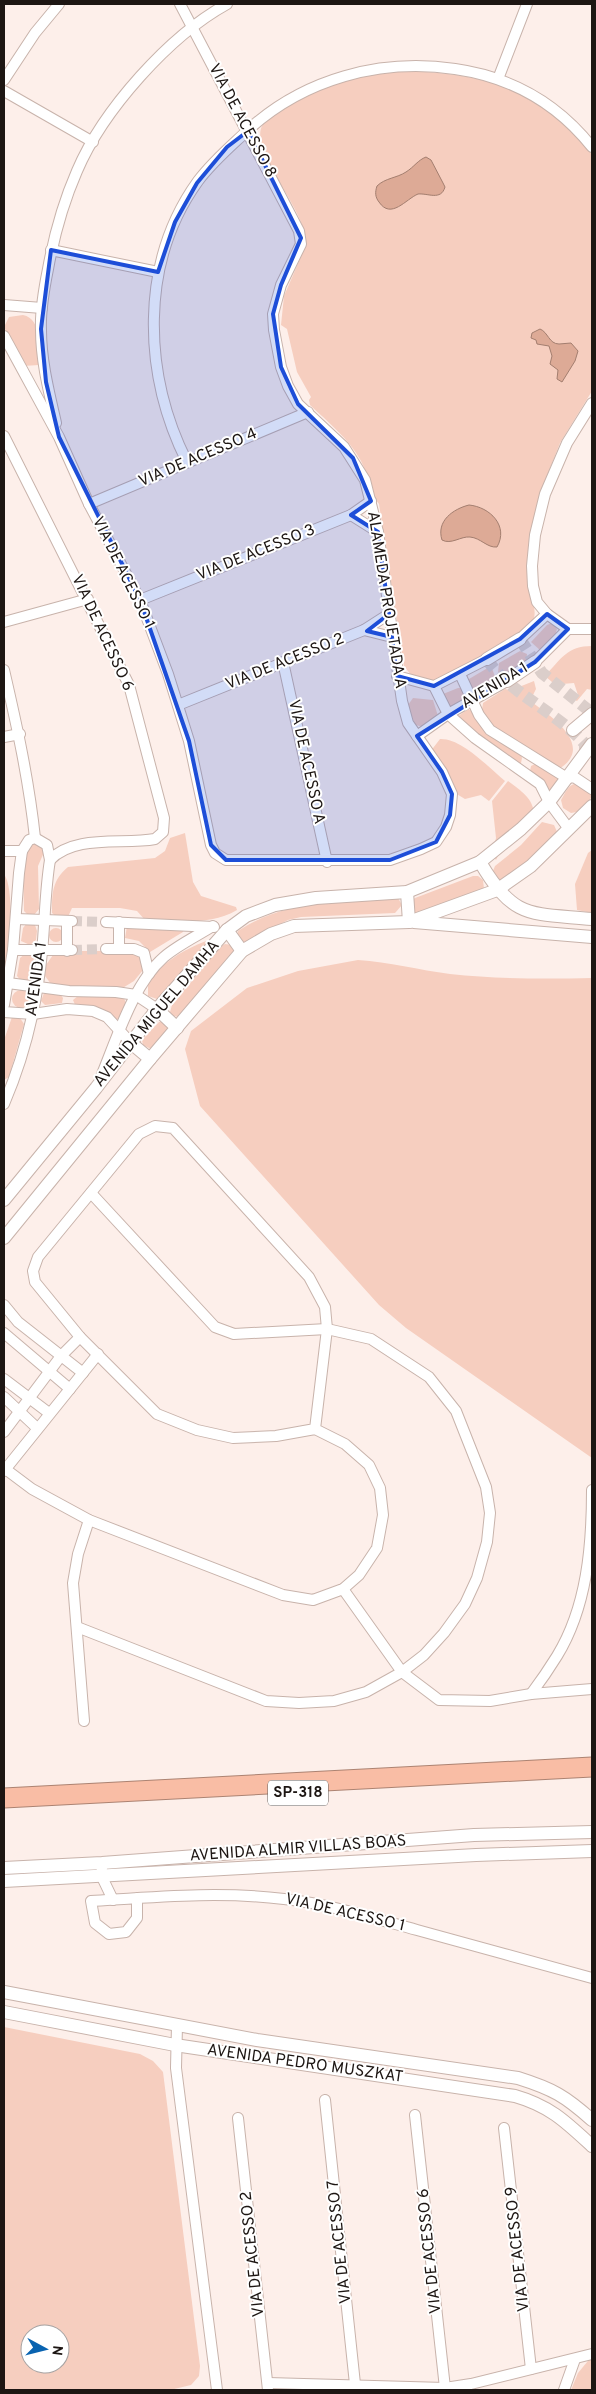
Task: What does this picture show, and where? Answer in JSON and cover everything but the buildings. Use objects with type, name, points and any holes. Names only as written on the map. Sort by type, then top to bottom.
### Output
[{"type":"highway","name":"SP-318","points":[[4,1798],[592,1768]]},
{"type":"highway","name":"SP-318","points":[[4,1807],[592,1776]]},
{"type":"street","points":[[4,80],[35,33],[59,4]]},
{"type":"street","name":"VIA DE ACESSO 8","points":[[180,4],[248,130],[301,238]]},
{"type":"street","points":[[59,437],[46,382],[41,329],[42,308],[51,250],[62,210],[74,178],[93,142],[131,87],[192,26],[227,4]]},
{"type":"street","points":[[498,79],[527,4]]},
{"type":"street","points":[[187,462],[163,398],[155,358],[153,333],[158,272],[175,222],[197,183],[227,147],[285,101],[314,87],[365,71],[426,66],[473,72],[498,79],[547,102],[592,147]]},
{"type":"street","points":[[4,91],[93,142]]},
{"type":"street","name":"ALAMEDA PROJETADA A","points":[[301,238],[301,244],[286,272],[276,298],[273,314],[281,367],[288,386],[298,404],[334,435],[353,458],[365,480],[378,532],[396,676],[408,724],[442,772],[452,794],[452,805],[446,827],[436,842],[390,860],[327,862]]},
{"type":"street","points":[[51,250],[158,272]]},
{"type":"street","points":[[4,305],[42,308]]},
{"type":"street","name":"VIA DE ACESSO 1","points":[[4,336],[59,437],[89,504],[140,600],[189,741],[211,845],[215,853],[226,860],[327,862]]},
{"type":"street","points":[[592,403],[567,443],[545,494],[535,535],[532,566],[533,586],[537,602],[547,614],[568,630],[592,629]]},
{"type":"street","name":"VIA DE ACESSO 4","points":[[89,504],[308,412]]},
{"type":"street","name":"VIA DE ACESSO 6","points":[[4,436],[7,451],[88,599],[129,685],[164,818],[163,832],[155,839],[77,846],[60,850],[50,860]]},
{"type":"street","name":"VIA DE ACESSO 3","points":[[140,600],[351,515],[371,501]]},
{"type":"street","points":[[351,515],[378,532]]},
{"type":"street","points":[[4,622],[88,599]]},
{"type":"street","name":"VIA DE ACESSO 2","points":[[178,705],[364,630],[389,614]]},
{"type":"street","name":"AVENIDA 1","points":[[434,686],[460,674],[520,639],[547,614]]},
{"type":"street","points":[[364,630],[392,637]]},
{"type":"street","name":"AVENIDA 1","points":[[417,736],[448,714],[507,681],[535,662],[568,630]]},
{"type":"street","name":"VIA DE ACESSO A","points":[[283,662],[327,862]]},
{"type":"street","points":[[4,670],[20,734],[32,800],[35,838]]},
{"type":"street","points":[[460,674],[474,700],[479,715],[490,730],[567,778],[574,777],[592,789]]},
{"type":"street","points":[[396,676],[434,686],[448,714],[475,738],[540,784],[549,802],[569,829]]},
{"type":"street","points":[[573,730],[592,714]]},
{"type":"street","points":[[4,737],[20,734]]},
{"type":"street","name":"AVENIDA MIGUEL DAMHA","points":[[4,1200],[96,1088],[157,1009],[227,930],[246,916],[275,905],[316,898],[407,892],[480,862],[521,829],[549,802],[592,744]]},
{"type":"street","points":[[521,771],[530,756]]},
{"type":"street","name":"AVENIDA MIGUEL DAMHA","points":[[4,1238],[242,951],[271,934],[294,926],[409,922],[497,890],[532,866],[592,806]]},
{"type":"street","points":[[4,850],[22,851],[29,840],[35,838],[47,845],[50,860]]},
{"type":"street","name":"AVENIDA 1","points":[[4,1005],[13,950],[18,873],[22,851]]},
{"type":"street","name":"AVENIDA 1","points":[[5,1097],[23,1055],[33,1014],[42,951],[50,860]]},
{"type":"street","points":[[480,862],[497,890],[520,909],[531,914],[592,919]]},
{"type":"street","points":[[407,892],[409,922],[592,937]]},
{"type":"street","points":[[13,950],[69,950],[69,921],[16,919]]},
{"type":"street","points":[[106,922],[213,926],[227,930],[242,951]]},
{"type":"street","points":[[120,922],[120,949]]},
{"type":"street","points":[[96,1088],[136,994],[149,974],[164,956],[213,926]]},
{"type":"street","points":[[106,949],[134,949],[144,953],[149,974]]},
{"type":"street","points":[[8,983],[69,992],[136,994],[157,1009],[177,1028]]},
{"type":"street","points":[[67,1009],[69,992]]},
{"type":"street","points":[[4,1012],[33,1014],[67,1009],[94,1011],[107,1017],[150,1060]]},
{"type":"street","points":[[98,1354],[4,1470],[32,1489],[88,1520],[283,1596],[313,1600],[343,1589],[359,1575],[377,1548],[383,1515],[380,1488],[368,1465],[345,1444],[315,1429],[276,1436],[233,1438],[197,1430],[158,1414],[98,1354],[80,1337],[35,1282],[32,1271],[38,1257],[139,1134],[155,1126],[173,1128],[309,1277],[325,1306],[327,1329],[315,1429]]},
{"type":"street","points":[[77,1626],[266,1701],[299,1703],[334,1701],[366,1692],[402,1672],[424,1655],[444,1633],[465,1604],[473,1587],[487,1542],[490,1513],[486,1487],[456,1410],[429,1377],[371,1339],[327,1329],[234,1334],[215,1327],[91,1193]]},
{"type":"street","points":[[4,1305],[18,1322],[82,1373]]},
{"type":"street","points":[[18,1322],[6,1334],[70,1389]]},
{"type":"street","points":[[4,1432],[61,1356],[80,1337]]},
{"type":"street","points":[[4,1379],[49,1414]]},
{"type":"street","points":[[4,1397],[37,1428]]},
{"type":"street","points":[[531,1694],[558,1655],[575,1616],[586,1575],[590,1550],[592,1490]]},
{"type":"street","points":[[84,1721],[74,1583],[78,1554],[88,1520]]},
{"type":"street","points":[[343,1589],[402,1672],[439,1700],[490,1701],[531,1694],[592,1689]]},
{"type":"street","name":"AVENIDA ALMIR VILLAS BOAS","points":[[4,1881],[102,1869],[474,1835],[592,1832]]},
{"type":"street","name":"AVENIDA ALMIR VILLAS BOAS","points":[[4,1868],[102,1869],[592,1851]]},
{"type":"street","points":[[102,1869],[114,1900]]},
{"type":"street","name":"VIA DE ACESSO 1","points":[[137,1898],[138,1912],[135,1924],[126,1932],[115,1935],[103,1932],[95,1923],[91,1901],[137,1898],[224,1895],[269,1897],[315,1904],[592,1978]]},
{"type":"street","name":"AVENIDA PEDRO MUSZKAT","points":[[4,1992],[257,2040],[518,2078],[548,2087],[569,2100],[592,2120]]},
{"type":"street","name":"AVENIDA PEDRO MUSZKAT","points":[[4,2012],[175,2045],[515,2096],[536,2102],[557,2114],[592,2146]]},
{"type":"street","points":[[177,2025],[175,2045],[217,2390]]},
{"type":"street","name":"VIA DE ACESSO 7","points":[[325,2100],[355,2384]]},
{"type":"street","name":"VIA DE ACESSO 6","points":[[415,2114],[445,2388]]},
{"type":"street","name":"VIA DE ACESSO 2","points":[[238,2118],[268,2387]]},
{"type":"street","name":"VIA DE ACESSO 9","points":[[504,2128],[531,2369]]},
{"type":"street","points":[[268,2387],[355,2384],[445,2388],[471,2384],[592,2354]]},
{"type":"street","points":[[564,2390],[575,2359]]},
{"type":"highlighted area","points":[[248,131],[301,238],[281,285],[273,314],[281,367],[298,404],[353,458],[371,501],[351,515],[378,532],[389,614],[367,631],[392,637],[397,676],[434,686],[520,639],[547,614],[568,629],[535,662],[417,736],[442,772],[452,794],[450,815],[436,842],[390,860],[226,860],[211,845],[189,741],[140,600],[59,437],[46,382],[41,329],[51,250],[158,272],[175,222],[197,183],[227,147]]},
{"type":"shaded area","points":[[401,71],[457,75],[483,80],[508,88],[531,99],[553,114],[573,132],[592,155],[592,391],[560,443],[543,486],[532,529],[527,575],[535,615],[530,627],[437,683],[411,675],[404,666],[379,504],[373,494],[364,466],[356,453],[338,431],[310,405],[309,400],[311,397],[297,372],[287,329],[281,325],[284,296],[306,245],[299,217],[271,167],[260,137],[262,126],[274,114],[315,91],[343,81]]},
{"type":"shaded area","points":[[426,157],[431,160],[445,187],[443,191],[437,195],[418,194],[393,209],[384,207],[376,196],[377,186],[406,172]]},
{"type":"shaded area","points":[[23,315],[34,322],[37,328],[39,365],[23,366],[5,329],[9,317]]},
{"type":"shaded area","points":[[540,329],[553,342],[559,344],[571,343],[578,351],[575,361],[562,382],[557,379],[558,370],[550,364],[552,356],[549,346],[537,344],[536,340],[531,338],[532,333]]},
{"type":"shaded area","points":[[469,505],[484,509],[499,525],[501,532],[497,547],[470,537],[449,542],[442,540],[441,527],[447,517],[457,509]]},
{"type":"shaded area","points":[[552,623],[557,629],[554,639],[541,651],[531,642],[547,625]]},
{"type":"shaded area","points":[[592,646],[592,690],[587,689],[577,701],[575,700],[578,695],[574,683],[562,684],[559,688],[545,676],[570,651],[576,648]]},
{"type":"shaded area","points":[[520,651],[527,654],[526,663],[505,675],[498,672],[499,663]]},
{"type":"shaded area","points":[[491,666],[496,679],[476,691],[470,690],[469,679]]},
{"type":"shaded area","points":[[534,681],[536,689],[530,701],[558,723],[571,741],[573,751],[569,760],[559,769],[488,724],[482,710],[483,703],[505,689],[518,692],[519,687]]},
{"type":"shaded area","points":[[462,688],[466,696],[465,699],[449,707],[443,694]]},
{"type":"shaded area","points":[[413,698],[433,700],[438,716],[424,727],[415,725],[408,705]]},
{"type":"shaded area","points":[[468,709],[474,712],[478,723],[520,753],[521,763],[516,766],[457,717]]},
{"type":"shaded area","points":[[440,739],[457,743],[466,748],[505,781],[489,801],[481,795],[465,799],[455,793],[430,752]]},
{"type":"shaded area","points":[[535,764],[550,769],[560,780],[550,791],[530,771],[531,766]]},
{"type":"shaded area","points":[[508,781],[530,800],[534,817],[528,830],[505,848],[496,860],[492,854],[496,838],[492,801]]},
{"type":"shaded area","points":[[578,783],[591,794],[591,798],[582,811],[571,813],[563,808],[561,800],[570,787]]},
{"type":"shaded area","points":[[542,822],[554,825],[558,834],[557,839],[502,881],[498,879],[493,871],[495,866],[521,845]]},
{"type":"shaded area","points":[[185,833],[193,882],[201,896],[236,907],[237,910],[216,918],[192,921],[145,920],[137,911],[120,908],[72,908],[67,919],[58,918],[52,913],[56,882],[68,867],[155,858],[165,851],[170,838]]},
{"type":"shaded area","points":[[34,840],[45,850],[38,866],[39,909],[34,915],[28,915],[24,911],[23,857]]},
{"type":"shaded area","points":[[592,850],[592,913],[577,910],[575,884],[588,853]]},
{"type":"shaded area","points":[[4,874],[8,883],[11,912],[4,987]]},
{"type":"shaded area","points":[[473,876],[478,876],[483,880],[484,889],[415,914],[412,912],[410,902],[415,898]]},
{"type":"shaded area","points":[[398,898],[402,905],[395,913],[301,917],[288,920],[243,943],[237,935],[238,931],[256,921],[295,908],[315,904]]},
{"type":"shaded area","points":[[27,923],[35,925],[37,931],[36,940],[30,945],[21,941],[23,928]]},
{"type":"shaded area","points":[[127,926],[184,929],[183,932],[150,952],[139,941],[125,938]]},
{"type":"shaded area","points":[[53,928],[59,928],[63,935],[59,942],[53,942],[49,938],[49,932]]},
{"type":"shaded area","points":[[206,941],[208,943],[160,1000],[148,996],[148,984],[166,963],[189,948]]},
{"type":"shaded area","points":[[225,944],[232,945],[234,953],[179,1017],[173,1016],[170,1012],[172,1005],[218,948]]},
{"type":"shaded area","points":[[125,951],[141,956],[143,970],[134,981],[121,989],[54,988],[45,976],[46,965],[55,952]]},
{"type":"shaded area","points":[[26,953],[34,957],[31,979],[27,982],[21,981],[17,976],[20,958]]},
{"type":"shaded area","points":[[358,960],[468,976],[592,978],[592,1458],[406,1328],[379,1305],[200,1106],[185,1049],[191,1031],[247,988],[298,971]]},
{"type":"shaded area","points":[[21,990],[27,993],[30,999],[27,1005],[21,1008],[15,1005],[12,999],[15,993]]},
{"type":"shaded area","points":[[44,993],[60,994],[63,998],[62,1003],[45,1005],[41,1001]]},
{"type":"shaded area","points":[[78,996],[123,996],[126,1003],[121,1017],[116,1020],[76,1007],[73,1000]]},
{"type":"shaded area","points":[[12,1017],[20,1018],[24,1024],[9,1077],[4,1080],[4,1040]]},
{"type":"shaded area","points":[[159,1022],[163,1022],[168,1027],[168,1032],[153,1050],[143,1045],[142,1040]]},
{"type":"shaded area","points":[[4,2027],[140,2054],[153,2061],[163,2072],[200,2366],[199,2376],[191,2385],[170,2390],[4,2390]]},
{"type":"shaded area","points":[[592,2356],[592,2390],[571,2390],[578,2373]]},
{"type":"tunnel","points":[[520,639],[542,673],[592,713]]},
{"type":"tunnel","points":[[487,659],[496,671],[519,692],[574,733],[585,744],[585,754]]},
{"type":"tunnel","points":[[72,921],[106,922]]},
{"type":"tunnel","points":[[72,950],[106,949]]}]
